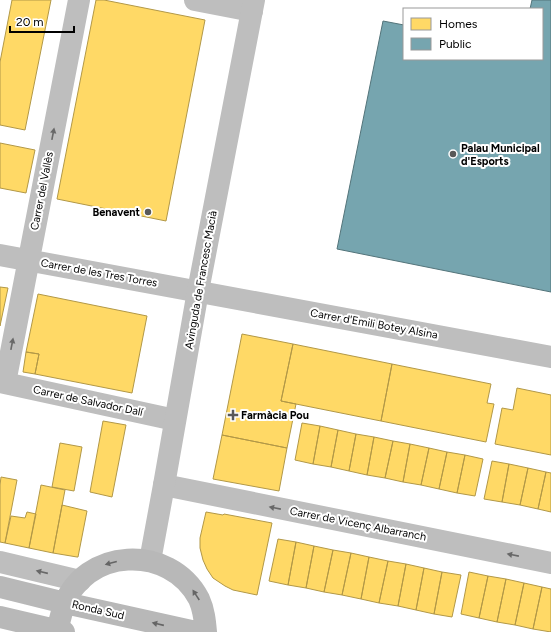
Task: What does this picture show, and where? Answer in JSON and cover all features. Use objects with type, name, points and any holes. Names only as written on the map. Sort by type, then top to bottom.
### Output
[{"type":"main road","points":[[0,617],[60,632],[65,603],[70,593],[80,580],[92,571],[107,563],[126,559],[150,561],[164,565],[176,573],[188,584],[199,599],[205,617],[206,632]]},
{"type":"main road","name":"Ronda Sud","points":[[0,587],[196,632]]},
{"type":"street","name":"Carrer del Vallès","points":[[2,382],[29,260],[78,0]]},
{"type":"street","points":[[195,0],[253,6]]},
{"type":"street","name":"Avinguda de Francesc Macià","points":[[150,561],[198,291],[253,6]]},
{"type":"street","name":"Carrer de les Tres Torres","points":[[0,255],[198,291]]},
{"type":"street","name":"Carrer d'Emili Botey Alsina","points":[[198,291],[551,357]]},
{"type":"street","name":"Carrer de Salvador Dalí","points":[[2,382],[176,420]]},
{"type":"street","name":"Carrer de Vicenç Albarranch","points":[[164,485],[551,563]]},
{"type":"street","points":[[0,562],[80,580]]},
{"type":"building: Homes","points":[[12,0],[51,0],[25,130],[0,125],[0,62]]},
{"type":"building: Homes","points":[[96,0],[104,0],[205,20],[166,221],[57,199]]},
{"type":"building: Homes","points":[[0,143],[35,150],[26,193],[0,188]]},
{"type":"building: Homes","points":[[0,287],[8,288],[0,326]]},
{"type":"building: Homes","points":[[38,294],[147,316],[132,393],[35,374],[39,354],[26,352]]},
{"type":"building: Homes","points":[[242,334],[293,344],[281,401],[296,404],[287,448],[222,435]]},
{"type":"building: Homes","points":[[293,344],[392,364],[381,421],[281,401]]},
{"type":"building: Homes","points":[[26,352],[39,354],[35,374],[23,372]]},
{"type":"building: Homes","points":[[392,364],[491,384],[487,403],[494,404],[486,442],[381,421]]},
{"type":"building: Homes","points":[[517,388],[551,395],[551,455],[495,444],[502,408],[513,410]]},
{"type":"building: Homes","points":[[103,421],[126,425],[112,497],[90,492]]},
{"type":"building: Homes","points":[[302,423],[320,426],[313,464],[295,460]]},
{"type":"building: Homes","points":[[320,426],[338,430],[331,467],[313,464]]},
{"type":"building: Homes","points":[[338,430],[356,434],[349,471],[331,467]]},
{"type":"building: Homes","points":[[356,434],[374,437],[367,475],[349,471]]},
{"type":"building: Homes","points":[[222,435],[287,448],[279,491],[213,479]]},
{"type":"building: Homes","points":[[374,437],[393,441],[385,478],[367,475]]},
{"type":"building: Homes","points":[[393,441],[410,444],[403,482],[385,478]]},
{"type":"building: Homes","points":[[60,443],[82,447],[74,491],[52,487]]},
{"type":"building: Homes","points":[[410,444],[429,448],[421,485],[403,482]]},
{"type":"building: Homes","points":[[429,448],[447,452],[439,489],[421,485]]},
{"type":"building: Homes","points":[[447,452],[465,455],[457,493],[439,489]]},
{"type":"building: Homes","points":[[465,455],[483,459],[475,496],[457,493]]},
{"type":"building: Homes","points":[[492,461],[509,464],[502,502],[484,499]]},
{"type":"building: Homes","points":[[509,464],[528,468],[520,505],[502,502]]},
{"type":"building: Homes","points":[[528,468],[546,472],[538,509],[520,505]]},
{"type":"building: Homes","points":[[546,472],[551,473],[551,512],[538,509]]},
{"type":"building: Homes","points":[[1,477],[17,480],[5,543],[0,542]]},
{"type":"building: Homes","points":[[41,485],[65,490],[53,553],[29,548]]},
{"type":"building: Homes","points":[[62,505],[87,511],[78,557],[53,553]]},
{"type":"building: Homes","points":[[27,512],[36,514],[29,548],[5,543],[11,516],[25,518]]},
{"type":"building: Homes","points":[[206,512],[272,523],[257,595],[233,590],[225,586],[213,578],[207,569],[200,548],[200,538]]},
{"type":"building: Homes","points":[[278,539],[296,542],[288,585],[269,581]]},
{"type":"building: Homes","points":[[296,542],[314,546],[306,588],[288,585]]},
{"type":"building: Homes","points":[[314,546],[333,550],[324,592],[306,588]]},
{"type":"building: Homes","points":[[333,550],[351,553],[342,595],[324,592]]},
{"type":"building: Homes","points":[[351,553],[369,557],[361,599],[342,595]]},
{"type":"building: Homes","points":[[369,557],[388,561],[379,603],[361,599]]},
{"type":"building: Homes","points":[[388,561],[406,564],[398,606],[379,603]]},
{"type":"building: Homes","points":[[406,564],[424,568],[416,610],[398,606]]},
{"type":"building: Homes","points":[[424,568],[442,572],[434,614],[416,610]]},
{"type":"building: Homes","points":[[442,572],[461,575],[452,617],[434,614]]},
{"type":"building: Homes","points":[[469,572],[488,576],[479,618],[461,614]]},
{"type":"building: Homes","points":[[488,576],[506,579],[497,622],[479,618]]},
{"type":"building: Homes","points":[[506,579],[524,583],[515,625],[497,622]]},
{"type":"building: Homes","points":[[524,583],[542,587],[533,629],[515,625]]},
{"type":"building: Homes","points":[[542,587],[551,589],[551,632],[533,629]]},
{"type":"building: Public","name":"Palau Municipal d'Esports","points":[[532,0],[551,0],[551,292],[337,249],[383,21],[403,25],[403,60],[543,60],[543,8],[530,8]]},
{"type":"place","name":"Palau Municipal d'Esports","points":[[453,154]]},
{"type":"place","name":"Benavent","points":[[148,212]]},
{"type":"place","name":"Farmàcia Pou","points":[[233,415]]}]
